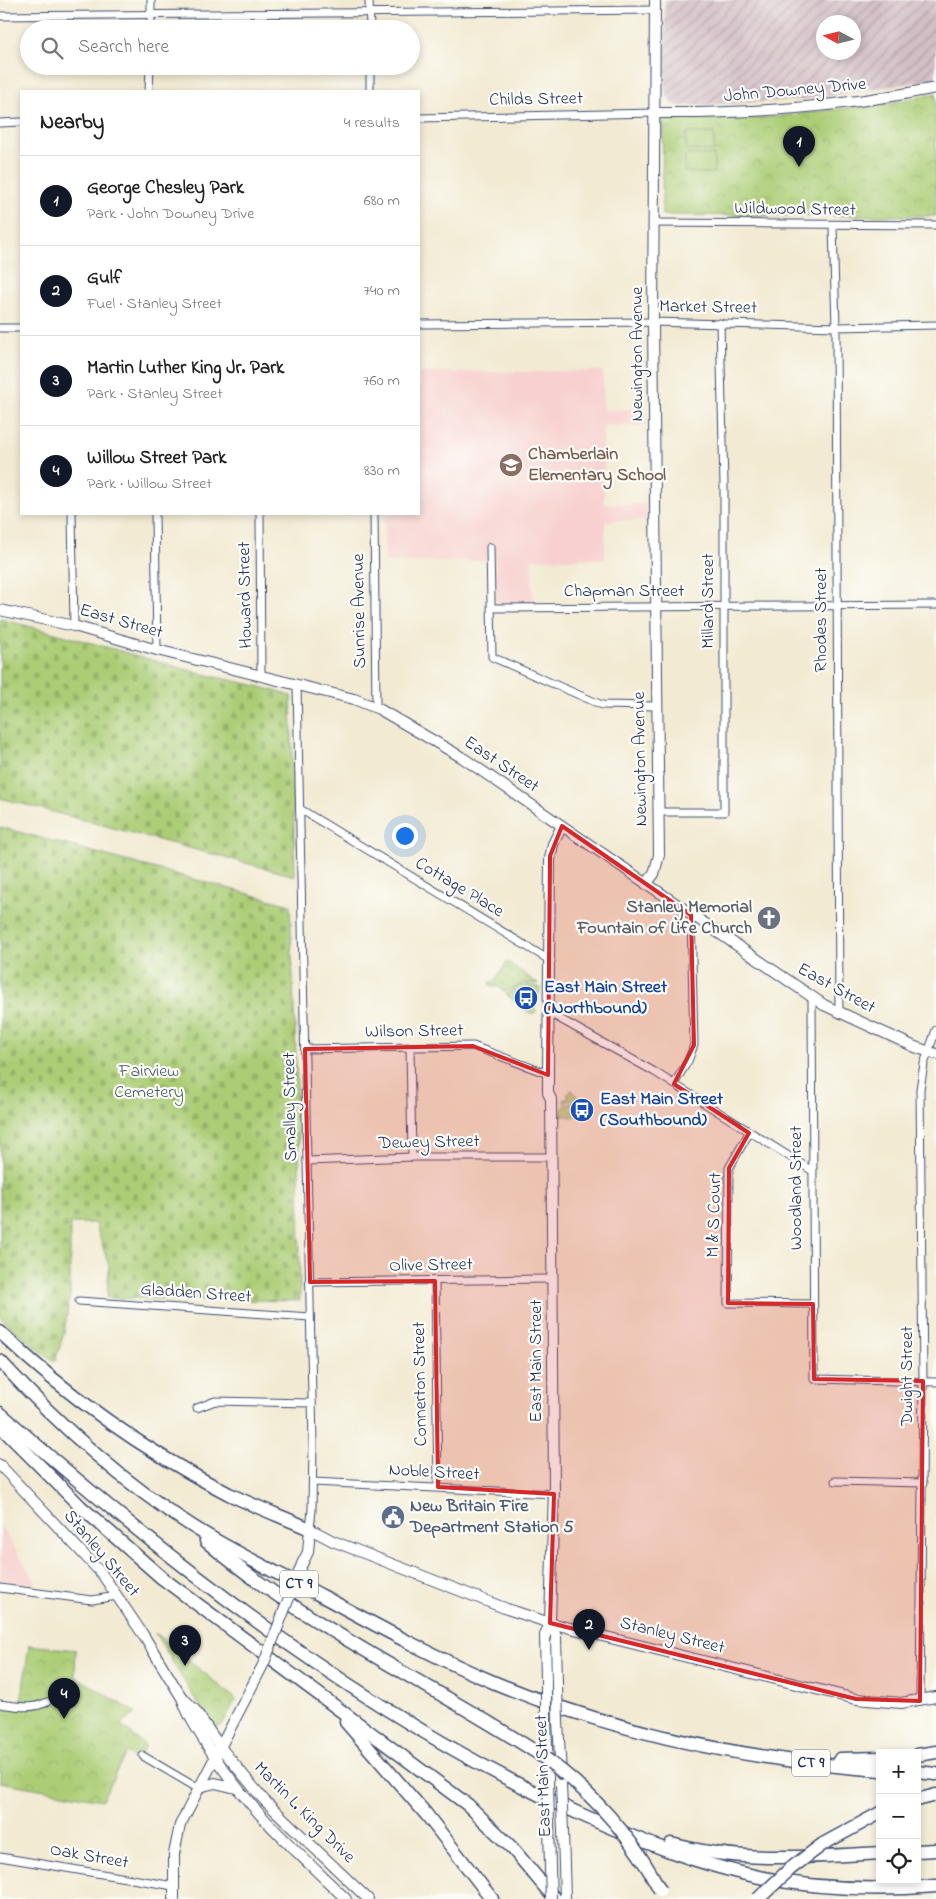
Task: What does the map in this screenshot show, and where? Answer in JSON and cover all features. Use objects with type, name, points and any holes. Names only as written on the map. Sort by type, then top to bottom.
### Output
[{"type":"highway","points":[[0,1332],[58,1383],[138,1441],[226,1492],[310,1529]]},
{"type":"highway","name":"CT 9","points":[[0,1361],[88,1446],[186,1522],[392,1634],[493,1682],[543,1701],[618,1725],[694,1744],[795,1762],[876,1770]]},
{"type":"highway","points":[[0,1413],[164,1550],[240,1608],[326,1668],[418,1728],[483,1766],[538,1794],[615,1830],[701,1862],[775,1880],[867,1889],[936,1886]]},
{"type":"highway","points":[[0,1426],[81,1507],[141,1562],[209,1615],[474,1810],[514,1849],[555,1899]]},
{"type":"highway","points":[[186,1522],[233,1562],[292,1603],[539,1754],[577,1784],[605,1811],[635,1848],[663,1894]]},
{"type":"highway","points":[[333,1707],[426,1814],[492,1899]]},
{"type":"highway","points":[[921,1754],[936,1752]]},
{"type":"highway","points":[[744,1754],[826,1758],[876,1758]]},
{"type":"highway","points":[[921,1772],[936,1774]]},
{"type":"highway","points":[[921,1799],[936,1795]]},
{"type":"highway","points":[[758,1899],[790,1869],[823,1844],[876,1815]]},
{"type":"highway","points":[[615,1830],[690,1849],[742,1857],[780,1858],[876,1853]]},
{"type":"highway","points":[[921,1851],[936,1850]]},
{"type":"main road","name":"Newington Avenue","points":[[646,884],[658,863],[654,322],[656,5]]},
{"type":"main road","name":"John Downey Drive","points":[[655,113],[724,114],[790,110],[870,101],[936,88]]},
{"type":"main road","name":"East Street","points":[[0,610],[74,626],[157,650],[376,707],[463,758],[812,997],[839,1013],[932,1053]]},
{"type":"main road","name":"East Main Street","points":[[551,1099],[548,1093],[547,1011],[550,1002],[551,853],[562,826]]},
{"type":"main road","name":"East Main Street","points":[[550,1002],[553,1007],[554,1089],[551,1099],[554,1494],[550,1623],[545,1635],[551,1899]]},
{"type":"main road","name":"Stanley Street","points":[[0,1465],[87,1557],[117,1596],[182,1698],[188,1715],[215,1758]]},
{"type":"main road","points":[[174,1899],[177,1838],[184,1817],[256,1680],[302,1562],[302,1551],[307,1544],[310,1529]]},
{"type":"main road","name":"Stanley Street","points":[[310,1529],[333,1541],[507,1609],[550,1623],[856,1699],[892,1703],[936,1698]]},
{"type":"main road","name":"East Main Street","points":[[550,1623],[556,1635],[565,1899]]},
{"type":"main road","name":"Stanley Street","points":[[182,1698],[196,1710],[221,1748]]},
{"type":"main road","name":"Martin L. King Drive","points":[[221,1748],[274,1810],[368,1899]]},
{"type":"main road","name":"Martin L. King Drive","points":[[215,1758],[236,1788],[262,1819],[346,1899]]},
{"type":"main road","points":[[199,1788],[215,1783],[236,1788]]},
{"type":"street","points":[[151,0],[152,20]]},
{"type":"street","points":[[369,0],[370,20]]},
{"type":"street","points":[[0,16],[370,12],[656,5]]},
{"type":"street","points":[[149,90],[150,75]]},
{"type":"street","points":[[370,75],[370,90]]},
{"type":"street","name":"Childs Street","points":[[420,118],[655,113]]},
{"type":"street","points":[[0,123],[20,122]]},
{"type":"street","name":"Wildwood Street","points":[[654,223],[833,226],[936,225]]},
{"type":"street","name":"Rhodes Street","points":[[833,226],[836,327],[839,1013]]},
{"type":"street","name":"Market Street","points":[[420,324],[654,322],[836,327],[936,325]]},
{"type":"street","name":"Millard Street","points":[[658,812],[724,812],[724,486],[720,324]]},
{"type":"street","points":[[0,328],[20,328]]},
{"type":"street","points":[[72,515],[74,626]]},
{"type":"street","points":[[156,515],[157,650]]},
{"type":"street","name":"Howard Street","points":[[260,515],[261,676]]},
{"type":"street","name":"Sunrise Avenue","points":[[374,515],[376,707]]},
{"type":"street","points":[[490,547],[492,658],[602,705],[657,706]]},
{"type":"street","name":"Chapman Street","points":[[492,608],[936,605]]},
{"type":"street","name":"Smalley Street","points":[[297,685],[312,1403],[313,1482],[310,1529]]},
{"type":"street","name":"Cottage Place","points":[[300,809],[550,961]]},
{"type":"street","points":[[674,1084],[688,1061],[694,1045],[691,915]]},
{"type":"street","name":"Woodland Street","points":[[812,997],[811,1170],[814,1379],[923,1381]]},
{"type":"street","points":[[553,1015],[674,1084],[749,1133],[811,1170]]},
{"type":"street","name":"Dwight Street","points":[[920,1701],[923,1381],[920,1093],[923,1067],[932,1053],[936,1030]]},
{"type":"street","points":[[410,1046],[412,1157]]},
{"type":"street","name":"Wilson Street","points":[[305,1049],[473,1046],[548,1074]]},
{"type":"street","name":"M & S Court","points":[[749,1133],[729,1168],[728,1303],[813,1304]]},
{"type":"street","name":"Dewey Street","points":[[307,1161],[412,1157],[551,1157]]},
{"type":"street","name":"Olive Street","points":[[310,1282],[552,1279]]},
{"type":"street","name":"Connerton Street","points":[[435,1281],[438,1487]]},
{"type":"street","name":"Gladden Street","points":[[79,1301],[310,1317]]},
{"type":"street","points":[[923,1381],[936,1382]]},
{"type":"street","points":[[197,1408],[215,1401],[312,1403]]},
{"type":"street","points":[[835,1481],[923,1483]]},
{"type":"street","name":"Noble Street","points":[[313,1482],[554,1494]]},
{"type":"street","points":[[0,1588],[92,1600],[117,1596]]},
{"type":"street","points":[[0,1704],[25,1708],[38,1706],[46,1702]]},
{"type":"street","points":[[143,1756],[199,1788]]},
{"type":"street","name":"Oak Street","points":[[0,1857],[174,1886]]},
{"type":"highlighted area","points":[[562,826],[691,915],[694,1045],[674,1084],[749,1133],[729,1168],[728,1303],[813,1304],[814,1379],[923,1381],[920,1701],[856,1699],[550,1623],[554,1494],[438,1487],[435,1281],[310,1282],[305,1049],[473,1046],[548,1075],[550,856]]},
{"type":"shaded area","points":[[665,0],[936,0],[936,79],[803,100],[678,106],[671,103],[665,91]]},
{"type":"shaded area","name":"Chamberlain Elementary School","points":[[603,371],[603,410],[646,409],[646,425],[603,426],[604,504],[647,504],[647,520],[605,521],[605,559],[532,559],[533,604],[496,602],[494,560],[385,563],[384,515],[420,515],[420,373]]},
{"type":"shaded area","points":[[0,1525],[38,1585],[0,1580]]},
{"type":"green space","points":[[936,93],[936,216],[662,215],[663,119],[765,118],[890,103]]},
{"type":"green space","points":[[686,133],[714,133],[714,151],[686,150]]},
{"type":"green space","points":[[685,155],[714,155],[714,173],[685,172]]},
{"type":"green space","points":[[0,619],[291,696],[295,876],[0,798]]},
{"type":"green space","name":"Fairview Cemetery","points":[[0,827],[290,905],[299,1132],[300,1301],[107,1298],[109,1266],[95,1223],[70,1223],[70,1294],[64,1333],[55,1362],[10,1327],[0,1316]]},
{"type":"green space","points":[[506,963],[509,963],[538,984],[524,983],[504,992],[500,987],[489,985],[490,982],[494,982]]},
{"type":"green space","points":[[528,985],[541,988],[537,998],[524,1000],[518,1004],[506,994],[518,986]]},
{"type":"green space","points":[[537,1000],[534,1005],[536,1012],[532,1015],[519,1005]]},
{"type":"green space","points":[[572,1090],[578,1098],[564,1103],[564,1099],[568,1099],[568,1093]]},
{"type":"green space","points":[[580,1099],[589,1112],[572,1117],[560,1115],[564,1105],[571,1104]]},
{"type":"green space","points":[[155,1633],[236,1699],[222,1725],[218,1727],[209,1722]]},
{"type":"green space","points":[[29,1645],[76,1650],[75,1676],[136,1713],[121,1725],[146,1746],[138,1760],[126,1753],[102,1800],[0,1782],[0,1706],[18,1708],[22,1696]]},
{"type":"place","name":"George Chesley Park","points":[[799,167]]},
{"type":"place","name":"Chamberlain Elementary School","points":[[511,465]]},
{"type":"place","name":"Stanley Memorial Fountain of Life Church","points":[[769,918]]},
{"type":"place","name":"East Main Street (Northbound)","points":[[526,998]]},
{"type":"place","name":"East Main Street (Southbound)","points":[[582,1110]]},
{"type":"place","name":"New Britain Fire Department Station 5","points":[[393,1517]]},
{"type":"place","name":"Gulf","points":[[589,1650]]},
{"type":"place","name":"Martin Luther King Jr. Park","points":[[185,1666]]},
{"type":"place","name":"Willow Street Park","points":[[64,1719]]}]
